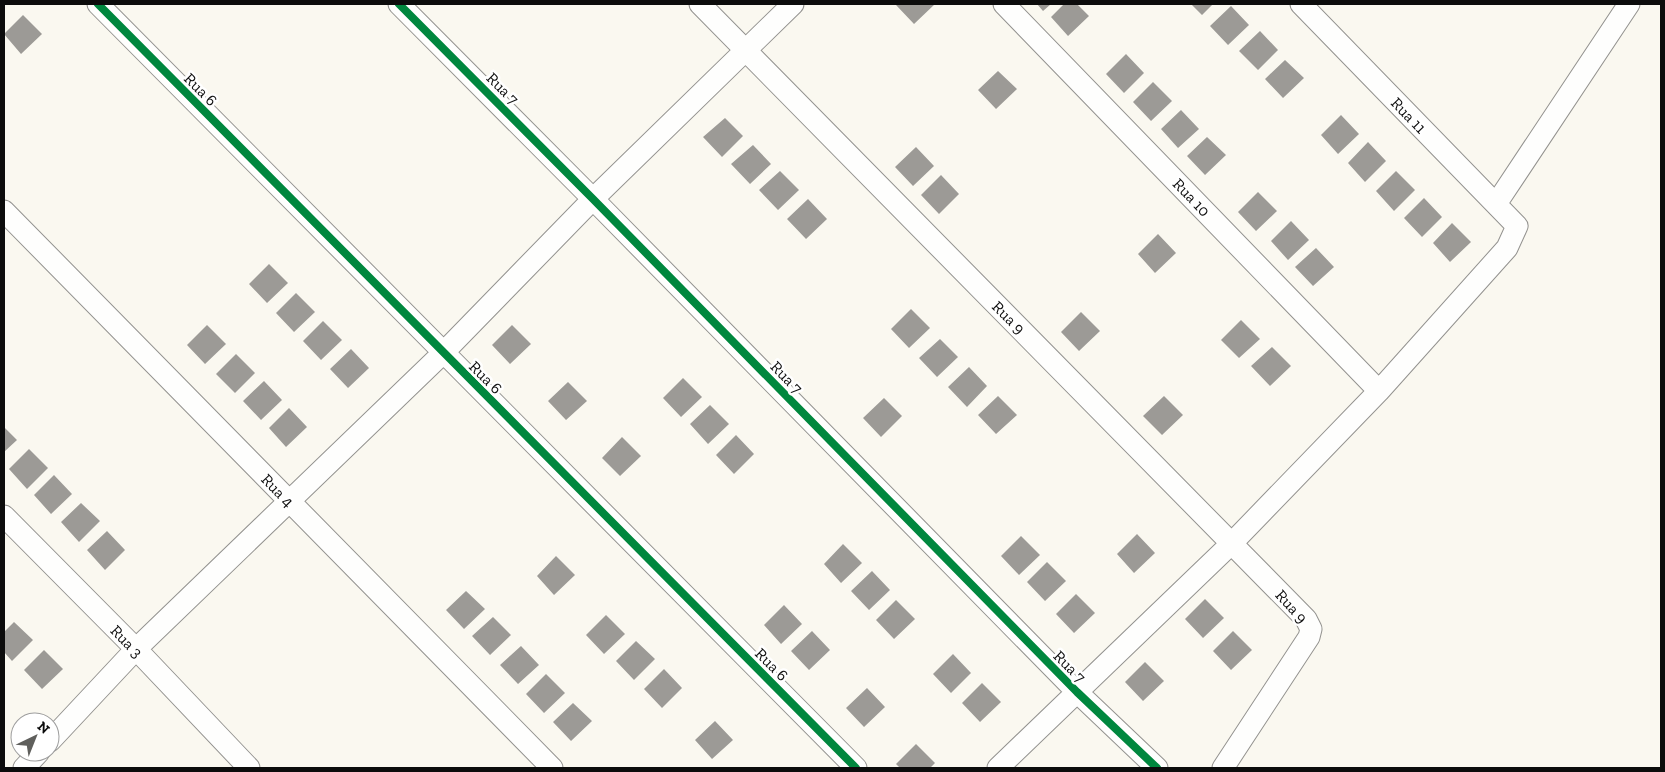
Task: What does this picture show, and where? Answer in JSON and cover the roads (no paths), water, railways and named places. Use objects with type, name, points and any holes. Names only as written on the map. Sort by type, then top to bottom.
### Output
[{"type":"street","name":"Rua 6","points":[[98,4],[856,768]]},
{"type":"street","name":"Rua 7","points":[[399,4],[1077,692],[1157,768]]},
{"type":"street","name":"Rua 9","points":[[700,4],[1306,619],[1311,629],[1310,633],[1223,768]]},
{"type":"street","points":[[60,730],[136,649],[443,353],[593,199],[793,4]]},
{"type":"street","name":"Rua 10","points":[[1004,4],[1379,391]]},
{"type":"street","name":"Rua 11","points":[[1301,4],[1517,226],[1507,248],[1379,391]]},
{"type":"street","points":[[1496,204],[1629,4]]},
{"type":"street","name":"Rua 4","points":[[4,211],[552,768]]},
{"type":"street","points":[[998,768],[1232,543],[1379,391]]},
{"type":"street","name":"Rua 3","points":[[4,516],[136,649],[249,768]]}]
